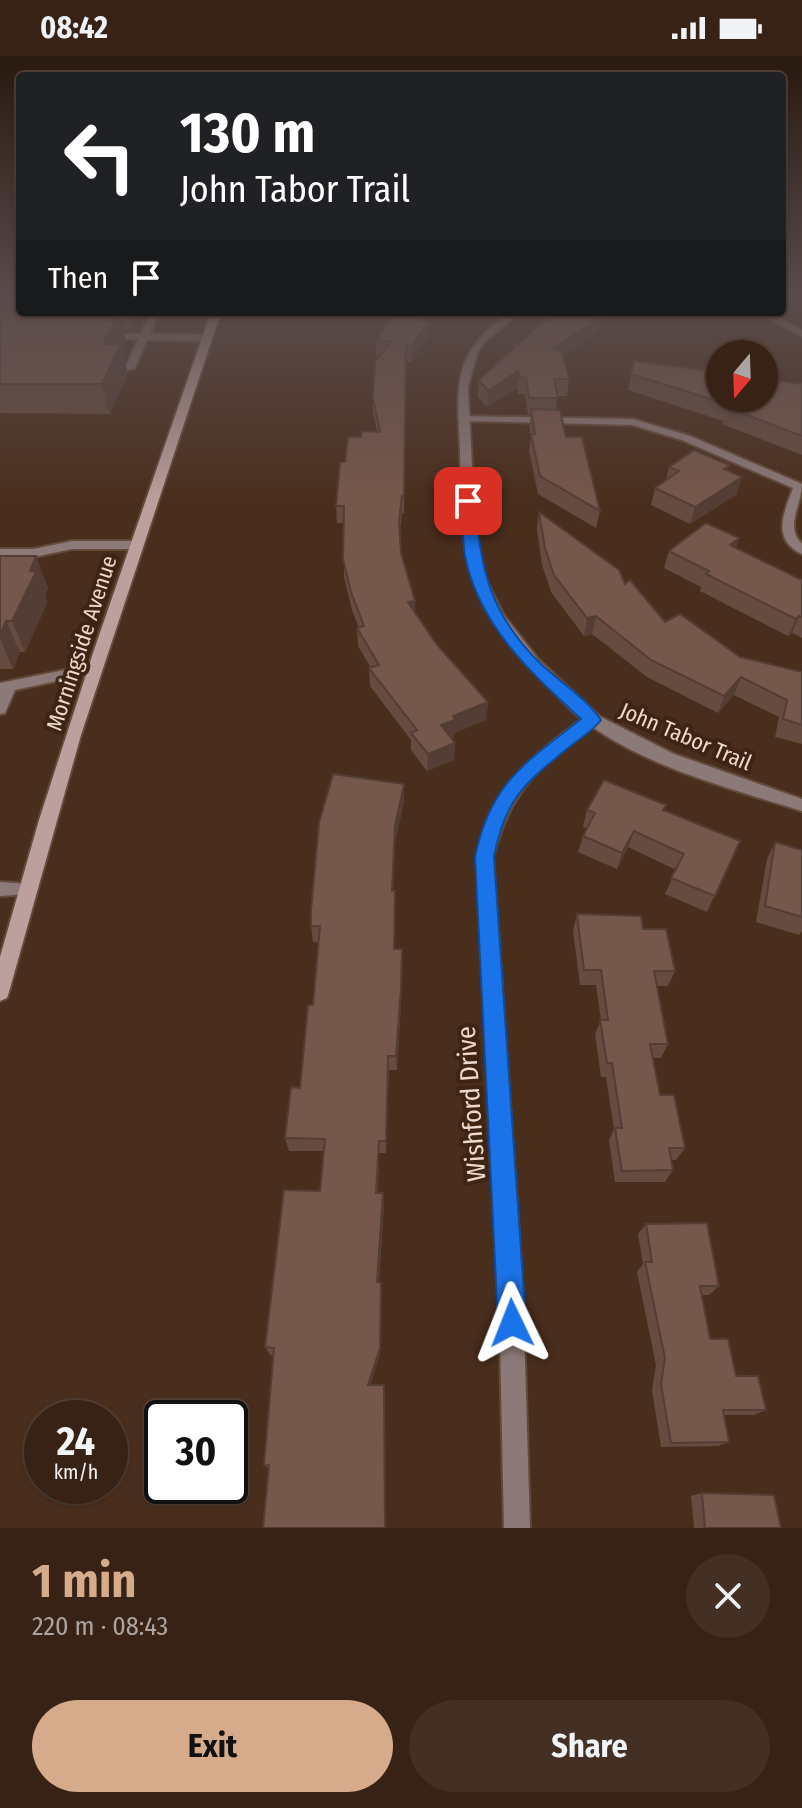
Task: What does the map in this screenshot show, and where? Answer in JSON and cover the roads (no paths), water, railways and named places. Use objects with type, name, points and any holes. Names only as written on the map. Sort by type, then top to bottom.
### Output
[{"type":"main road","name":"Morningside Avenue","points":[[0,992],[25,889],[94,669],[198,366]]},
{"type":"street","name":"John Tabor Trail","points":[[466,366],[462,382],[463,418],[472,555],[487,601],[505,631],[533,665],[592,720],[670,758],[802,805]]},
{"type":"street","points":[[463,418],[633,422],[686,438],[801,487],[786,529],[792,543],[802,550]]},
{"type":"street","points":[[0,553],[34,553],[72,545],[136,545]]},
{"type":"street","points":[[0,709],[4,688],[94,669]]},
{"type":"street","name":"Wishford Drive","points":[[517,1528],[511,1294],[485,857],[489,833],[506,795],[522,776],[592,720]]},
{"type":"street","points":[[0,889],[25,889]]}]
